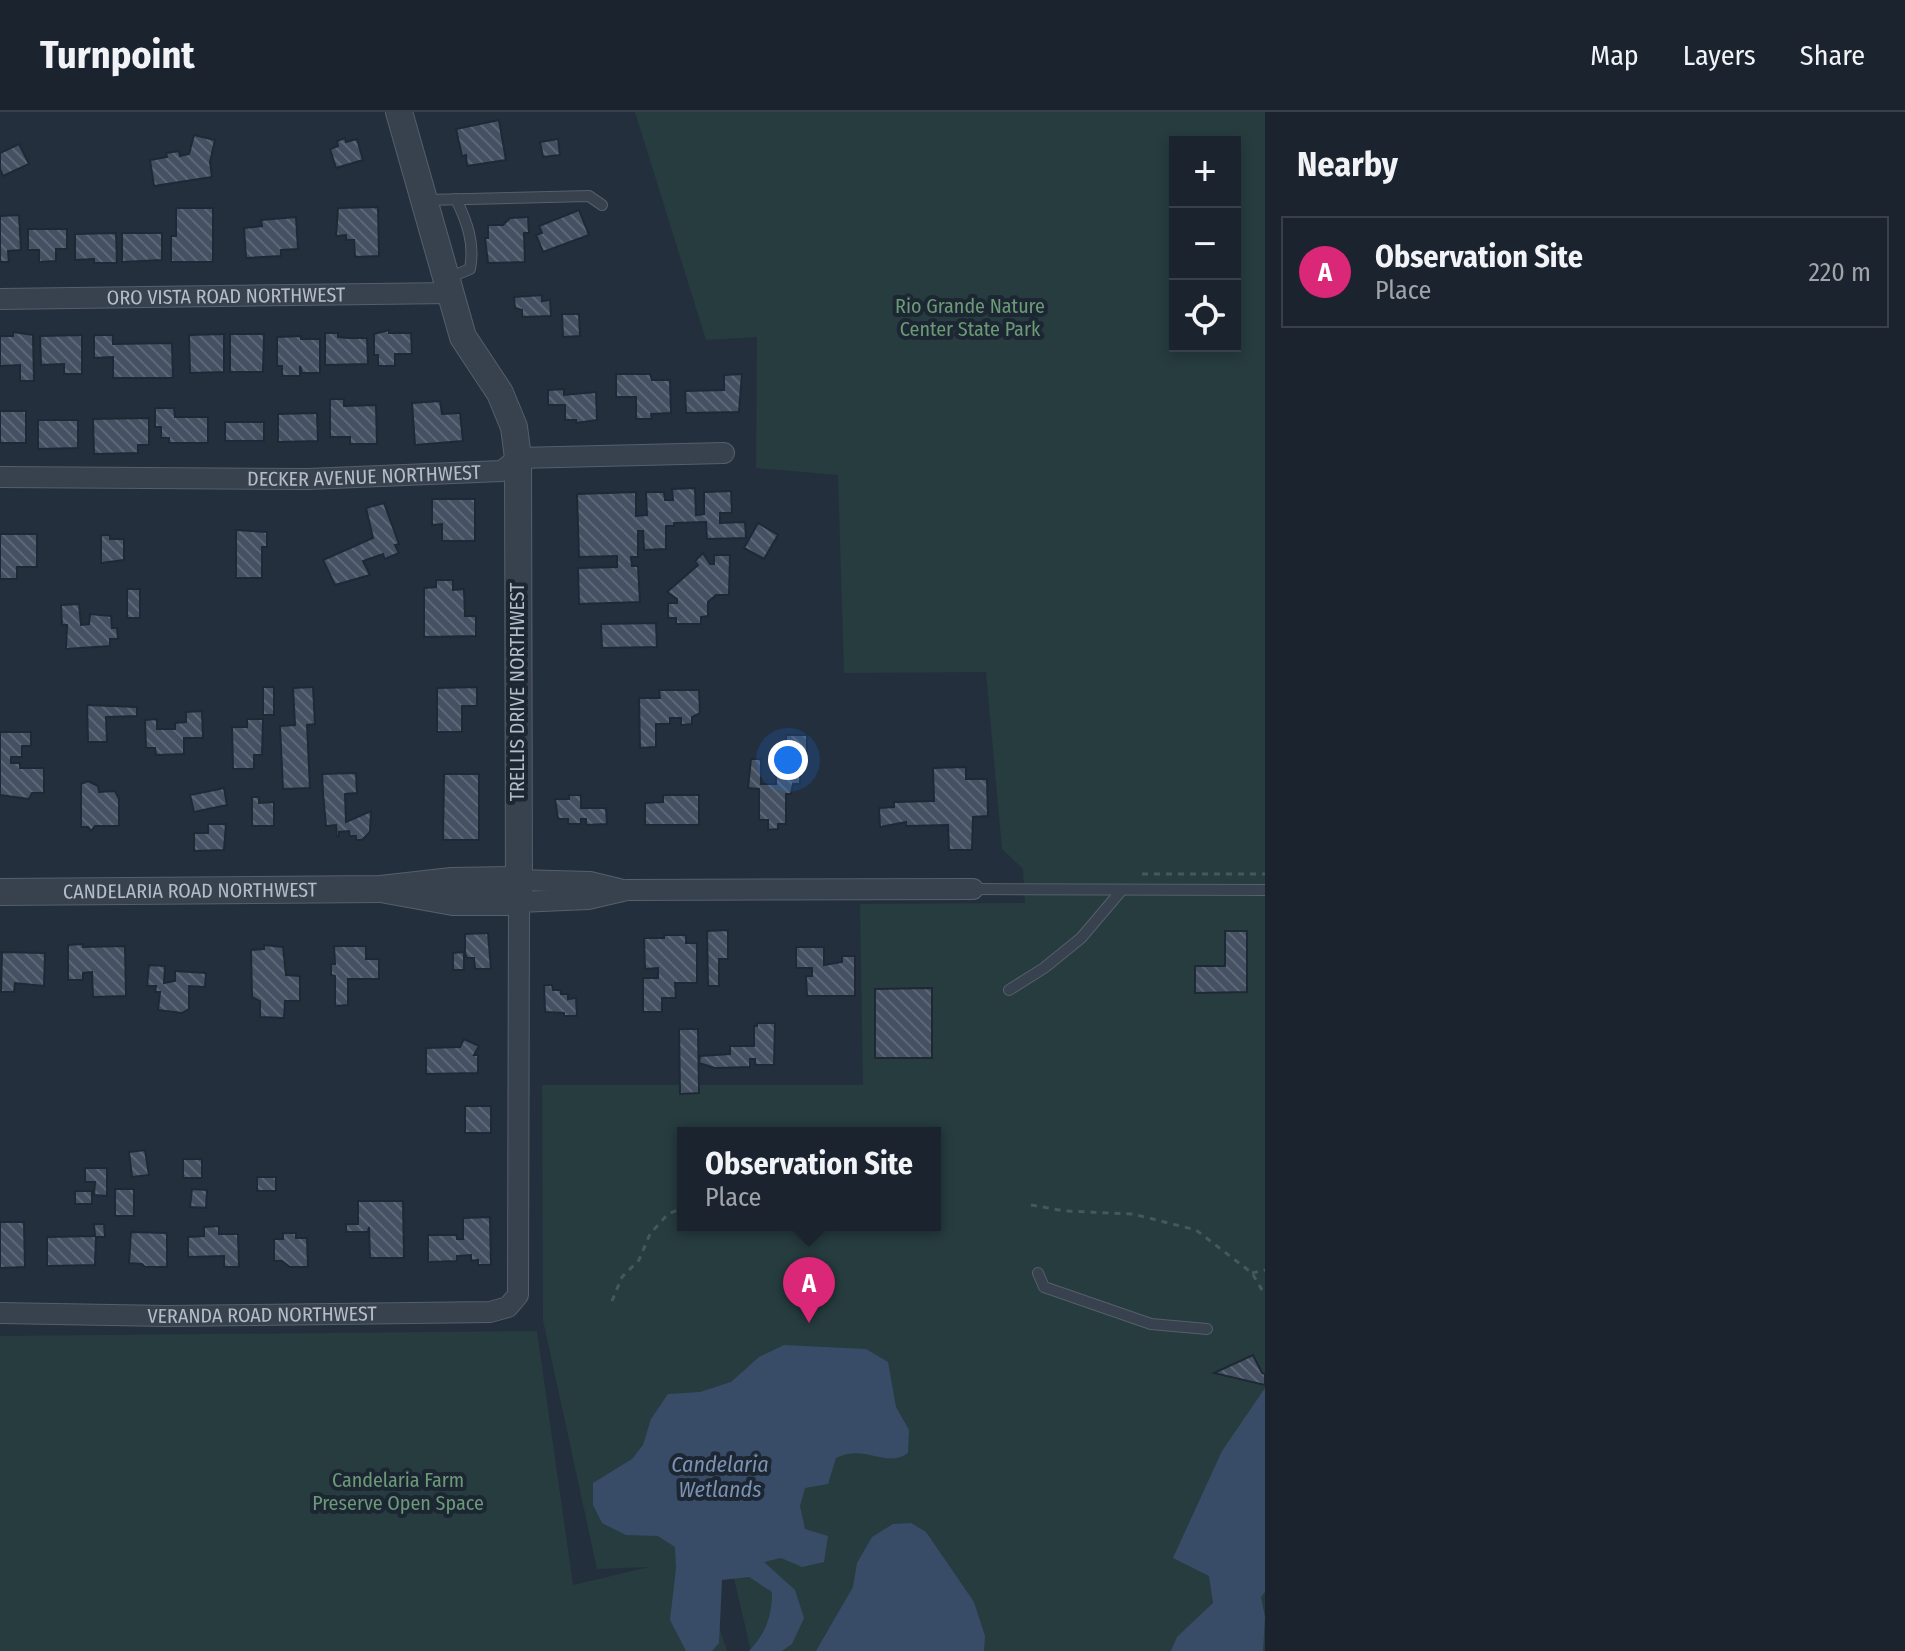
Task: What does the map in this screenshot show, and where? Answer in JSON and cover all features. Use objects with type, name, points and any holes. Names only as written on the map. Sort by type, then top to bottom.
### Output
[{"type":"street","name":"TRELLIS DRIVE NORTHWEST","points":[[399,112],[463,337],[500,393],[514,427],[518,458],[518,1295]]},
{"type":"street","name":"ORO VISTA ROAD NORTHWEST","points":[[0,299],[449,286]]},
{"type":"street","name":"DECKER AVENUE NORTHWEST","points":[[0,477],[308,479],[502,471],[518,458],[724,453]]},
{"type":"street","name":"CANDELARIA ROAD NORTHWEST","points":[[0,892],[381,889],[452,881],[518,891],[590,882],[627,890],[973,889]]},
{"type":"street","name":"VERANDA ROAD NORTHWEST","points":[[0,1313],[166,1316],[490,1312],[508,1307],[518,1295]]},
{"type":"lane","points":[[424,200],[589,196],[602,205]]},
{"type":"lane","points":[[449,286],[470,269],[473,255],[468,224],[456,199]]},
{"type":"lane","points":[[973,889],[1265,890]]},
{"type":"lane","points":[[1009,990],[1044,968],[1081,938],[1121,891]]},
{"type":"lane","points":[[1038,1273],[1044,1287],[1122,1316],[1151,1324],[1207,1329]]},
{"type":"path","points":[[1031,1205],[1065,1211],[1133,1214],[1196,1230],[1252,1273],[1265,1295]]},
{"type":"path","points":[[612,1301],[622,1277],[639,1260],[650,1234],[660,1221],[677,1211]]},
{"type":"path","points":[[1252,1273],[1265,1270]]},
{"type":"green space","points":[[635,112],[1265,112],[1265,1651],[751,1651],[730,1561],[698,1563],[727,1651],[0,1651],[0,1336],[537,1331],[573,1585],[649,1567],[597,1569],[543,1320],[542,1085],[863,1085],[860,904],[1025,903],[1023,869],[1002,849],[986,672],[844,673],[838,475],[756,468],[757,337],[706,340]]},
{"type":"water","name":"Candelaria Wetlands","points":[[784,1345],[866,1349],[888,1362],[896,1407],[909,1430],[908,1453],[892,1458],[847,1454],[836,1458],[828,1484],[805,1488],[800,1506],[805,1529],[828,1536],[824,1562],[802,1567],[781,1558],[764,1562],[795,1590],[804,1618],[792,1644],[782,1651],[749,1651],[767,1624],[772,1592],[749,1577],[722,1580],[719,1643],[712,1651],[686,1651],[670,1620],[676,1568],[675,1547],[658,1536],[626,1535],[602,1523],[593,1505],[593,1483],[632,1459],[643,1445],[651,1419],[668,1394],[700,1392],[731,1382],[759,1357]]},
{"type":"water","points":[[1265,1388],[1265,1592],[1261,1597],[1265,1617],[1263,1651],[1171,1651],[1177,1637],[1213,1603],[1209,1576],[1173,1558],[1222,1451]]},
{"type":"water","points":[[911,1523],[926,1532],[974,1602],[985,1636],[984,1651],[816,1651],[853,1587],[857,1563],[872,1537],[893,1524]]},
{"type":"building","points":[[499,120],[506,160],[467,166],[456,129]]},
{"type":"building","points":[[194,135],[215,140],[210,162],[212,177],[154,186],[150,160],[179,151],[180,156],[189,154]]},
{"type":"building","points":[[345,138],[346,142],[357,139],[363,160],[336,168],[330,149]]},
{"type":"building","points":[[558,139],[560,155],[543,157],[540,142]]},
{"type":"building","points":[[19,144],[29,164],[3,176],[0,153]]},
{"type":"building","points":[[378,207],[379,256],[355,257],[354,240],[346,240],[346,235],[336,236],[338,208]]},
{"type":"building","points":[[176,208],[213,208],[213,262],[171,262],[171,236],[176,236]]},
{"type":"building","points":[[579,210],[589,235],[543,252],[536,235],[542,233],[539,226]]},
{"type":"building","points":[[19,215],[21,250],[8,251],[9,262],[0,262],[0,216]]},
{"type":"building","points":[[296,217],[298,249],[281,250],[281,256],[246,258],[244,228],[262,226],[261,220]]},
{"type":"building","points":[[528,217],[529,233],[524,233],[525,262],[488,263],[485,238],[488,238],[488,225],[503,225],[510,218]]},
{"type":"building","points":[[28,229],[67,229],[67,249],[56,249],[56,261],[39,262],[39,250],[28,250]]},
{"type":"building","points":[[116,233],[117,263],[75,260],[75,234]]},
{"type":"building","points":[[122,233],[162,233],[162,260],[122,262]]},
{"type":"building","points":[[542,295],[542,301],[550,300],[551,316],[522,317],[522,310],[515,308],[514,297]]},
{"type":"building","points":[[562,314],[579,314],[580,336],[563,337]]},
{"type":"building","points":[[389,330],[389,333],[411,333],[412,354],[395,354],[395,366],[378,366],[378,355],[374,355],[374,334]]},
{"type":"building","points":[[13,332],[33,335],[34,381],[20,381],[20,365],[0,366],[0,336],[13,336]]},
{"type":"building","points":[[325,333],[338,333],[338,337],[367,338],[368,364],[325,365]]},
{"type":"building","points":[[224,334],[224,372],[190,373],[189,335]]},
{"type":"building","points":[[230,334],[264,334],[263,372],[230,372]]},
{"type":"building","points":[[82,335],[82,374],[64,374],[64,364],[41,365],[40,336]]},
{"type":"building","points":[[94,335],[113,335],[113,344],[172,343],[173,378],[113,378],[113,357],[94,358]]},
{"type":"building","points":[[301,336],[301,339],[320,339],[320,373],[302,373],[300,366],[300,376],[282,376],[282,366],[277,366],[277,337]]},
{"type":"building","points":[[616,374],[650,374],[652,380],[670,380],[671,413],[651,414],[652,419],[636,419],[636,397],[616,397]]},
{"type":"building","points":[[742,374],[739,412],[686,413],[685,391],[724,390],[724,375]]},
{"type":"building","points":[[564,389],[564,395],[596,392],[597,420],[576,423],[576,420],[565,420],[565,405],[548,405],[548,390]]},
{"type":"building","points":[[330,399],[344,399],[344,406],[376,405],[377,444],[350,444],[350,437],[330,437]]},
{"type":"building","points":[[440,401],[442,414],[460,413],[463,441],[415,445],[412,403]]},
{"type":"building","points":[[155,408],[174,408],[175,417],[208,417],[208,443],[169,443],[169,438],[161,438],[161,427],[155,427]]},
{"type":"building","points":[[0,411],[26,411],[26,443],[0,443]]},
{"type":"building","points":[[317,413],[318,441],[278,442],[278,414]]},
{"type":"building","points":[[149,418],[149,445],[138,445],[138,453],[94,454],[93,419]]},
{"type":"building","points":[[38,420],[78,420],[78,448],[38,449]]},
{"type":"building","points":[[225,422],[264,422],[264,441],[225,441]]},
{"type":"building","points":[[695,488],[696,515],[704,514],[704,492],[731,491],[732,513],[720,513],[720,523],[745,522],[746,538],[707,539],[706,522],[674,523],[674,526],[666,526],[666,549],[644,550],[643,531],[638,531],[638,557],[631,557],[632,566],[638,566],[640,602],[579,604],[578,568],[617,567],[617,556],[579,557],[577,494],[636,492],[636,516],[647,515],[646,492],[664,492],[665,500],[673,500],[672,489]]},
{"type":"building","points":[[432,499],[475,499],[475,541],[442,541],[442,524],[432,525]]},
{"type":"building","points":[[384,503],[399,544],[395,545],[399,553],[385,559],[383,554],[363,561],[370,575],[335,585],[323,560],[373,538],[366,508]]},
{"type":"building","points":[[758,523],[778,535],[764,559],[744,548]]},
{"type":"building","points":[[236,530],[267,532],[267,547],[262,547],[262,578],[236,578]]},
{"type":"building","points":[[0,534],[37,534],[37,567],[17,567],[17,579],[0,579]]},
{"type":"building","points":[[101,535],[124,539],[124,560],[101,563]]},
{"type":"building","points":[[703,553],[710,564],[714,564],[714,555],[730,555],[729,595],[716,595],[708,602],[708,616],[701,617],[701,624],[676,624],[676,618],[668,618],[668,603],[677,603],[677,599],[667,592],[698,565],[695,561]]},
{"type":"building","points":[[436,580],[453,580],[453,590],[464,589],[465,616],[476,616],[476,636],[424,637],[424,588],[436,587]]},
{"type":"building","points":[[127,589],[140,589],[140,618],[127,618]]},
{"type":"building","points":[[79,604],[81,625],[89,624],[90,614],[111,616],[112,628],[117,628],[118,639],[110,639],[110,646],[66,649],[67,625],[62,625],[61,605]]},
{"type":"building","points":[[656,623],[657,647],[602,648],[601,624]]},
{"type":"building","points":[[263,687],[274,687],[274,715],[263,715]]},
{"type":"building","points":[[313,687],[315,724],[307,725],[310,788],[283,789],[280,726],[295,725],[293,688]]},
{"type":"building","points":[[477,687],[477,706],[462,706],[462,732],[437,732],[437,688]]},
{"type":"building","points":[[659,690],[699,690],[700,713],[692,717],[692,724],[681,725],[681,718],[670,718],[670,724],[656,724],[656,747],[640,748],[639,698],[660,698]]},
{"type":"building","points":[[87,705],[137,707],[137,716],[106,717],[107,742],[88,742]]},
{"type":"building","points":[[202,711],[203,738],[184,738],[184,754],[156,755],[155,748],[146,748],[145,720],[157,719],[157,729],[175,729],[175,723],[186,722],[186,712]]},
{"type":"building","points":[[247,719],[263,719],[262,755],[254,755],[254,769],[233,769],[232,727],[247,727]]},
{"type":"building","points":[[0,732],[31,732],[31,746],[22,746],[22,757],[11,757],[11,763],[20,763],[20,768],[44,768],[44,793],[32,793],[29,799],[0,795]]},
{"type":"building","points":[[786,735],[807,735],[807,759],[786,759]]},
{"type":"building","points":[[751,759],[761,759],[761,784],[776,784],[776,776],[800,775],[800,784],[793,784],[791,794],[786,794],[786,824],[778,824],[778,829],[768,830],[768,820],[759,820],[759,789],[748,788]]},
{"type":"building","points":[[966,767],[966,779],[987,779],[988,816],[973,817],[972,850],[949,850],[948,825],[906,826],[906,822],[880,827],[879,808],[894,807],[894,802],[934,801],[933,768]]},
{"type":"building","points":[[356,773],[357,793],[345,794],[346,822],[371,811],[370,832],[362,840],[350,836],[349,831],[339,832],[337,837],[336,825],[326,826],[323,793],[322,774]]},
{"type":"building","points":[[444,774],[479,774],[479,840],[443,840]]},
{"type":"building","points":[[88,781],[98,786],[99,792],[115,791],[119,799],[119,826],[95,826],[91,831],[88,827],[81,827],[81,784]]},
{"type":"building","points":[[224,788],[227,805],[194,812],[190,795]]},
{"type":"building","points":[[569,795],[581,795],[581,808],[606,808],[607,824],[586,825],[586,819],[581,819],[581,824],[568,824],[568,819],[558,819],[555,799],[569,799]]},
{"type":"building","points":[[663,795],[699,795],[699,825],[645,825],[645,803],[663,802]]},
{"type":"building","points":[[252,797],[259,797],[259,803],[274,802],[274,826],[252,826]]},
{"type":"building","points":[[208,824],[226,824],[224,850],[194,851],[194,833],[208,833]]},
{"type":"building","points":[[728,930],[728,959],[719,959],[719,986],[708,986],[707,931]]},
{"type":"building","points":[[1225,931],[1247,931],[1247,992],[1195,993],[1195,966],[1225,966]]},
{"type":"building","points":[[488,933],[491,969],[475,969],[474,958],[467,958],[465,953],[465,934]]},
{"type":"building","points":[[664,935],[686,935],[686,943],[697,943],[697,983],[675,983],[676,998],[662,998],[662,1012],[643,1012],[643,978],[658,978],[658,968],[645,969],[644,938],[664,938]]},
{"type":"building","points":[[83,944],[83,947],[125,946],[126,996],[93,997],[92,972],[83,973],[83,980],[68,980],[68,945]]},
{"type":"building","points":[[264,945],[283,947],[286,975],[300,976],[300,1001],[285,1001],[284,1018],[260,1017],[260,1001],[252,997],[251,950],[264,949]]},
{"type":"building","points":[[334,946],[366,946],[366,959],[379,959],[379,979],[348,979],[348,1005],[335,1006],[335,976],[331,975],[331,964],[335,964]]},
{"type":"building","points":[[796,947],[824,947],[824,965],[842,962],[842,956],[855,956],[855,996],[807,996],[806,976],[812,976],[812,968],[796,968]]},
{"type":"building","points":[[2,952],[45,953],[44,986],[15,983],[14,992],[1,992]]},
{"type":"building","points":[[464,952],[464,970],[453,970],[453,953]]},
{"type":"building","points":[[149,965],[165,966],[164,983],[175,981],[175,971],[206,973],[205,987],[189,986],[189,1009],[182,1013],[158,1010],[160,992],[155,992],[156,986],[147,986]]},
{"type":"building","points":[[544,985],[552,985],[553,990],[568,994],[568,999],[576,998],[577,1016],[545,1012]]},
{"type":"building","points":[[932,988],[932,1058],[875,1058],[875,989]]},
{"type":"building","points":[[757,1023],[775,1023],[774,1065],[755,1065],[755,1059],[750,1059],[750,1067],[715,1068],[699,1063],[700,1056],[730,1054],[730,1046],[754,1046],[754,1026]]},
{"type":"building","points":[[679,1029],[698,1029],[699,1093],[680,1094]]},
{"type":"building","points":[[464,1039],[479,1046],[474,1055],[478,1055],[478,1073],[426,1074],[426,1048],[460,1047]]},
{"type":"building","points":[[465,1106],[491,1106],[491,1133],[465,1133]]},
{"type":"building","points":[[145,1150],[149,1175],[132,1177],[129,1152]]},
{"type":"building","points":[[183,1159],[202,1159],[202,1178],[183,1178]]},
{"type":"building","points":[[85,1168],[107,1168],[107,1196],[94,1195],[95,1182],[85,1182]]},
{"type":"building","points":[[257,1177],[276,1177],[276,1191],[257,1191]]},
{"type":"building","points":[[115,1189],[134,1189],[134,1216],[115,1216]]},
{"type":"building","points":[[192,1189],[207,1190],[206,1208],[190,1207]]},
{"type":"building","points":[[75,1191],[92,1191],[92,1204],[75,1204]]},
{"type":"building","points":[[358,1201],[403,1201],[404,1258],[370,1258],[369,1227],[368,1232],[346,1232],[346,1224],[358,1224]]},
{"type":"building","points":[[490,1217],[491,1265],[478,1265],[478,1260],[471,1261],[471,1255],[457,1256],[457,1261],[428,1262],[428,1235],[457,1235],[457,1239],[463,1239],[463,1218]]},
{"type":"building","points":[[0,1222],[24,1222],[25,1267],[0,1268]]},
{"type":"building","points":[[94,1224],[104,1224],[105,1237],[96,1237],[95,1265],[47,1266],[47,1237],[95,1236]]},
{"type":"building","points":[[219,1226],[219,1234],[238,1234],[239,1267],[224,1267],[224,1256],[188,1257],[188,1237],[204,1236],[204,1227]]},
{"type":"building","points":[[131,1232],[167,1233],[167,1267],[129,1263]]},
{"type":"building","points":[[283,1233],[296,1233],[296,1238],[307,1238],[308,1267],[290,1267],[282,1261],[274,1261],[274,1239],[283,1239]]},
{"type":"building","points":[[1253,1355],[1265,1374],[1265,1385],[1214,1373]]},
{"type":"place","name":"Observation Site","points":[[809,1323]]},
{"type":"park label","name":"Rio Grande Nature Center State Park","points":[[970,318]]},
{"type":"park label","name":"Candelaria Farm Preserve Open Space","points":[[398,1492]]}]
